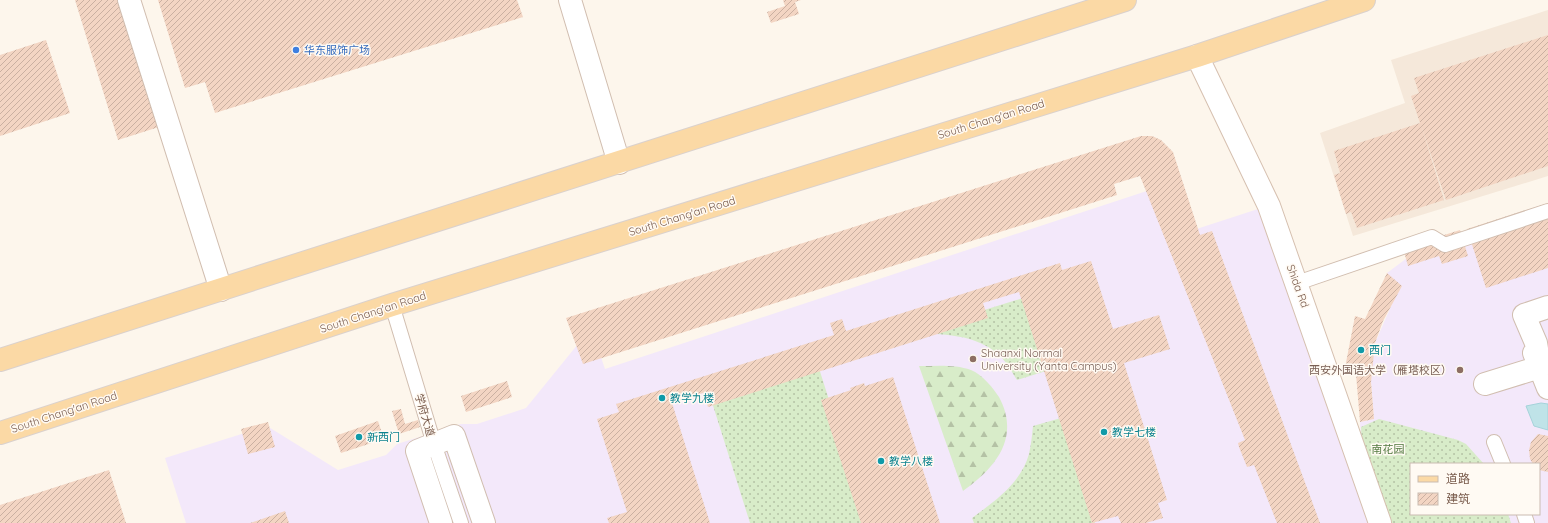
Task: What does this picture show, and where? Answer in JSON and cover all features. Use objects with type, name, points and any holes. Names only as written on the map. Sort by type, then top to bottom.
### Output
[{"type":"main road","name":"South Chang'an Road","points":[[0,433],[392,305],[1197,56],[1364,0]]},
{"type":"main road","points":[[0,360],[619,163],[1107,3]]},
{"type":"street","points":[[129,0],[221,290]]},
{"type":"street","points":[[570,0],[619,163]]},
{"type":"street","name":"Shida Rd","points":[[1197,56],[1269,206],[1380,523]]},
{"type":"street","points":[[1548,307],[1524,315],[1542,341],[1531,345],[1548,388]]},
{"type":"street","points":[[1485,384],[1540,367]]},
{"type":"street","points":[[441,523],[417,451],[454,436],[484,523]]},
{"type":"lane","points":[[1297,283],[1432,237],[1446,245],[1548,211]]},
{"type":"lane","name":"学府大道","points":[[392,305],[434,444],[461,523]]},
{"type":"lane","points":[[1494,442],[1503,463]]},
{"type":"shaded area","points":[[1548,10],[1548,176],[1353,236],[1320,133],[1405,103],[1391,60]]},
{"type":"shaded area","name":"Shaanxi Normal University (Yanta Campus)","points":[[1162,186],[1178,235],[1258,209],[1370,523],[186,523],[165,458],[267,426],[338,470],[386,455],[397,444],[461,424],[477,424],[526,408],[591,328],[605,369]]},
{"type":"shaded area","name":"西安外国语大学（雁塔校区）","points":[[1548,211],[1548,523],[1380,523],[1363,473],[1360,422],[1374,419],[1371,382],[1372,358],[1375,343],[1392,304],[1387,273],[1407,258]]},
{"type":"green space","points":[[1023,298],[1046,371],[1017,380],[1001,357],[981,343],[958,336],[910,333]]},
{"type":"green space","points":[[817,362],[868,523],[750,523],[710,396]]},
{"type":"green space","points":[[919,366],[952,366],[965,368],[975,372],[994,390],[999,397],[1005,412],[1007,426],[1006,439],[1001,451],[985,472],[963,491]]},
{"type":"green space","points":[[1061,418],[1095,523],[974,523],[972,518],[998,498],[1014,483],[1020,474],[1029,454],[1033,426]]},
{"type":"green space","name":"南花园","points":[[1379,419],[1458,440],[1466,444],[1483,463],[1410,463],[1410,515],[1508,515],[1511,523],[1380,523],[1363,473],[1361,427]]},
{"type":"water","points":[[1541,403],[1548,404],[1548,430],[1534,426],[1526,406]]},
{"type":"building","points":[[75,0],[121,0],[159,127],[118,140]]},
{"type":"building","name":"华东服饰广场","points":[[158,0],[517,0],[523,17],[215,113],[205,82],[185,88]]},
{"type":"building","points":[[783,0],[801,0],[795,2],[799,14],[771,23],[767,12],[785,6]]},
{"type":"building","points":[[1548,35],[1548,166],[1446,200],[1421,125],[1444,200],[1357,228],[1351,212],[1346,214],[1334,175],[1340,173],[1334,151],[1420,123],[1411,96],[1419,93],[1414,78]]},
{"type":"building","points":[[46,40],[70,113],[0,136],[0,55]]},
{"type":"building","points":[[1141,136],[1152,136],[1161,140],[1173,152],[1200,235],[1212,231],[1320,523],[1277,523],[1254,465],[1247,467],[1238,443],[1245,440],[1140,176],[1114,184],[1117,195],[583,364],[566,318]]},
{"type":"building","points":[[1548,203],[1548,268],[1486,288],[1467,229]]},
{"type":"building","points":[[1460,230],[1468,256],[1442,264],[1439,256],[1408,266],[1403,248]]},
{"type":"building","points":[[1091,261],[1113,329],[1159,315],[1170,349],[1124,363],[1167,500],[1158,503],[1163,518],[1146,523],[1121,523],[1118,516],[1092,523],[1019,292],[983,303],[988,318],[708,407],[703,393],[672,403],[710,523],[609,523],[607,518],[627,512],[597,419],[619,412],[616,404],[834,335],[830,323],[842,319],[846,331],[1060,263],[1062,270]]},
{"type":"building","name":"西门","points":[[1387,273],[1402,286],[1383,321],[1375,343],[1371,382],[1374,419],[1360,422],[1356,374],[1344,373],[1355,316],[1365,319]]},
{"type":"building","name":"教学八楼","points":[[893,377],[940,523],[861,523],[821,400],[851,390],[850,388],[864,383],[865,386]]},
{"type":"building","points":[[507,381],[512,397],[466,412],[461,396]]},
{"type":"building","points":[[401,409],[405,424],[418,420],[420,427],[399,434],[392,411]]},
{"type":"building","name":"新西门","points":[[378,421],[384,439],[341,453],[335,436]]},
{"type":"building","points":[[268,422],[275,447],[248,454],[241,429]]},
{"type":"building","points":[[1538,434],[1548,436],[1548,472],[1540,470],[1540,463],[1532,463],[1530,459],[1529,450],[1531,442]]},
{"type":"building","points":[[109,470],[126,523],[0,523],[0,505]]},
{"type":"building","points":[[285,511],[289,523],[250,523]]},
{"type":"place","name":"华东服饰广场","points":[[296,50]]},
{"type":"place","name":"西门","points":[[1361,350]]},
{"type":"place","name":"Shaanxi Normal University (Yanta Campus)","points":[[973,359]]},
{"type":"place","name":"西安外国语大学（雁塔校区）","points":[[1460,370]]},
{"type":"place","name":"教学九楼","points":[[662,398]]},
{"type":"place","name":"教学七楼","points":[[1104,432]]},
{"type":"place","name":"新西门","points":[[359,437]]},
{"type":"place","name":"教学八楼","points":[[881,461]]}]
